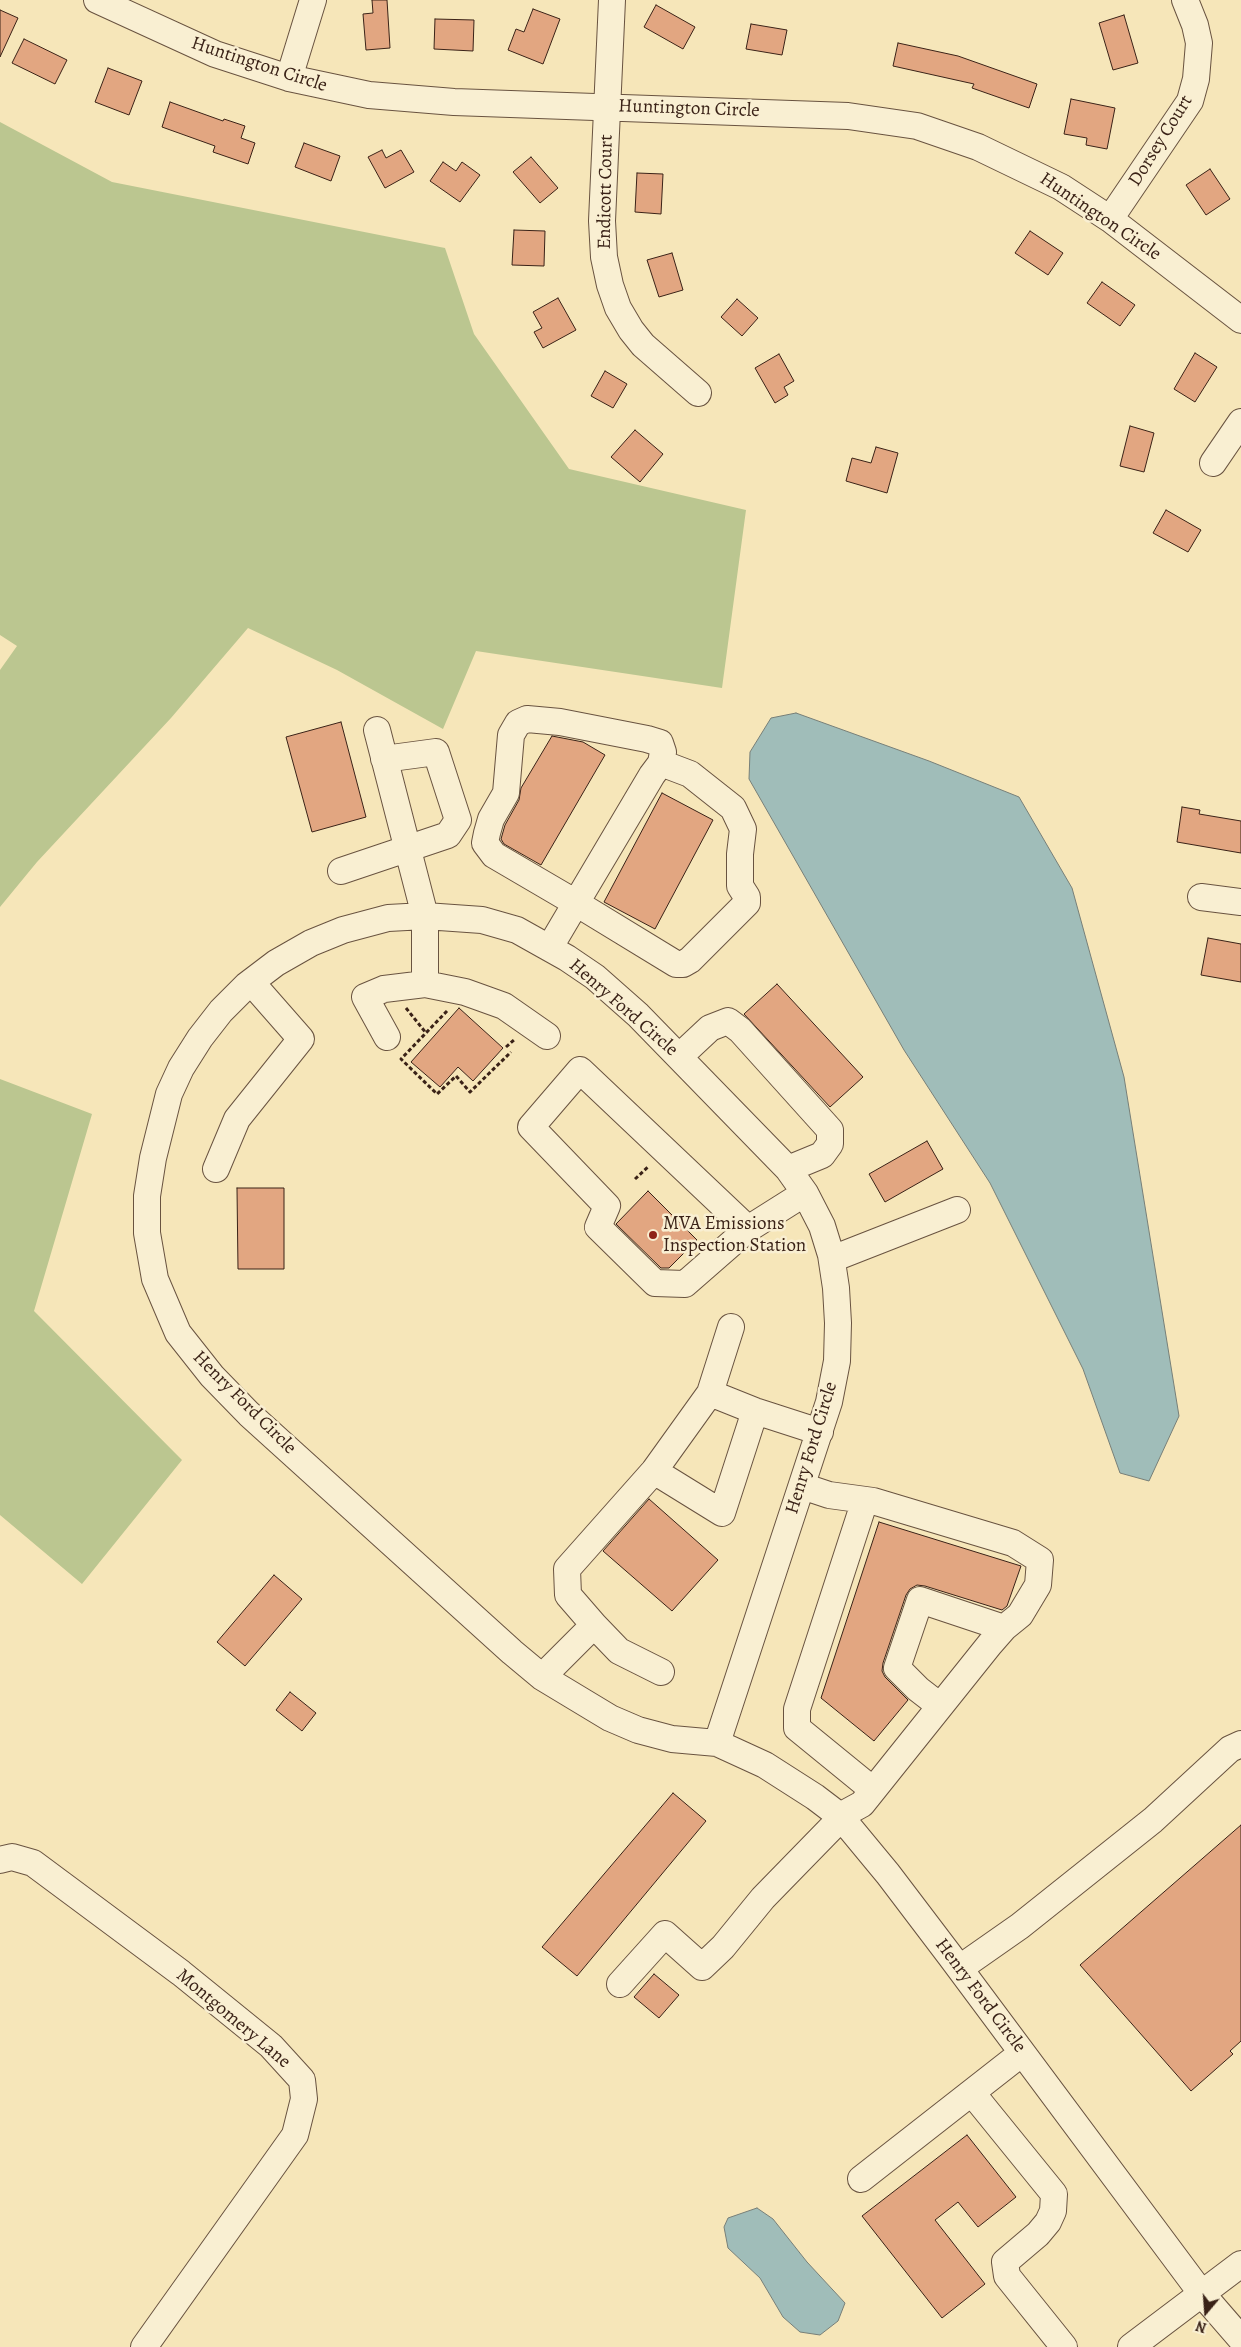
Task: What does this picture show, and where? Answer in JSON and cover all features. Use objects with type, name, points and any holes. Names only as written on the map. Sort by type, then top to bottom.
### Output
[{"type":"street","name":"Huntington Circle","points":[[97,0],[201,48],[289,78],[361,94],[403,99],[848,116],[917,126],[978,147],[1061,187],[1110,219],[1241,320]]},
{"type":"street","points":[[289,78],[313,0]]},
{"type":"street","name":"Endicott Court","points":[[612,0],[602,221],[604,257],[610,285],[618,308],[631,330],[643,345],[698,393]]},
{"type":"street","name":"Dorsey Court","points":[[1110,219],[1190,101],[1196,79],[1198,42],[1185,0]]},
{"type":"street","points":[[1213,463],[1241,422]]},
{"type":"street","points":[[550,947],[576,903],[662,763],[663,752],[660,743],[647,739],[560,722],[527,719],[518,723],[511,735],[506,793],[491,819],[486,843],[494,855],[576,903],[676,964],[683,964],[747,903],[747,897],[740,886],[740,854],[743,829],[733,808],[690,774],[662,763]]},
{"type":"street","points":[[377,730],[425,916],[425,984]]},
{"type":"street","points":[[341,871],[448,835],[458,820],[436,752],[384,759]]},
{"type":"street","points":[[1201,897],[1241,902]]},
{"type":"street","name":"Henry Ford Circle","points":[[717,1743],[829,1402],[837,1361],[838,1323],[832,1259],[822,1226],[788,1169],[679,1057],[638,1015],[595,977],[550,947],[517,930],[499,924],[462,917],[425,916],[388,918],[343,930],[311,942],[276,963],[251,982],[221,1011],[200,1038],[181,1068],[169,1094],[160,1126],[147,1196],[147,1233],[155,1279],[178,1333],[212,1376],[249,1414],[484,1627],[542,1677],[602,1714],[638,1730],[672,1739],[717,1743],[765,1765],[815,1797],[841,1817],[888,1874],[960,1968],[1202,2294],[1241,2339]]},
{"type":"street","points":[[216,1169],[237,1119],[301,1038],[251,982]]},
{"type":"street","points":[[387,1037],[365,997],[384,990],[425,984],[465,992],[504,1006],[547,1036]]},
{"type":"street","points":[[679,1057],[710,1028],[728,1021],[740,1030],[830,1130],[830,1144],[822,1155],[788,1169]]},
{"type":"street","points":[[748,1229],[580,1070],[530,1127],[607,1206],[598,1227],[655,1283],[685,1284],[748,1229],[804,1193]]},
{"type":"street","points":[[832,1259],[957,1210]]},
{"type":"street","points":[[661,1672],[619,1651],[594,1626],[568,1595],[566,1569],[654,1471],[710,1393],[731,1327]]},
{"type":"street","points":[[710,1393],[755,1411],[820,1432]]},
{"type":"street","points":[[654,1471],[722,1513],[755,1411]]},
{"type":"street","points":[[620,1984],[665,1934],[702,1968],[723,1947],[763,1898],[841,1817],[862,1804],[1004,1628],[1020,1615],[1038,1585],[1040,1560],[1013,1543],[865,1500],[829,1496],[802,1486]]},
{"type":"street","points":[[865,1500],[797,1710],[797,1728],[873,1790]]},
{"type":"street","points":[[940,1706],[918,1689],[897,1668],[920,1600],[1004,1628]]},
{"type":"street","points":[[542,1677],[594,1626]]},
{"type":"street","points":[[960,1968],[1020,1926],[1153,1820],[1230,1749],[1241,1744]]},
{"type":"street","name":"Montgomery Lane","points":[[0,1860],[12,1857],[33,1864],[181,1973],[272,2046],[302,2080],[304,2099],[295,2135],[144,2347]]},
{"type":"street","points":[[861,2179],[1022,2053]]},
{"type":"street","points":[[972,2093],[1054,2194],[1053,2212],[1048,2222],[1038,2234],[1005,2262],[1007,2276],[1064,2347]]},
{"type":"street","points":[[1131,2347],[1241,2264]]},
{"type":"path","points":[[401,1001],[426,1033]]},
{"type":"path","points":[[449,1009],[401,1059],[437,1094],[456,1076],[470,1092],[511,1052]]},
{"type":"green space","points":[[0,122],[112,182],[445,248],[474,334],[569,469],[746,510],[722,688],[476,651],[443,729],[337,670],[248,628],[171,718],[37,862],[0,907],[0,670],[17,646],[0,635]]},
{"type":"green space","points":[[0,1079],[92,1114],[34,1311],[182,1460],[82,1584],[0,1515]]},
{"type":"water","points":[[796,713],[929,761],[1019,797],[1072,888],[1124,1077],[1179,1416],[1149,1481],[1120,1473],[1083,1369],[990,1183],[904,1050],[749,779],[750,752],[771,718]]},
{"type":"water","points":[[757,2208],[773,2219],[807,2262],[845,2303],[838,2321],[820,2335],[800,2332],[783,2317],[760,2278],[728,2248],[724,2227],[728,2218]]},
{"type":"building","points":[[372,0],[387,0],[390,48],[366,50],[363,14],[373,13]]},
{"type":"building","points":[[656,5],[695,27],[683,49],[644,27]]},
{"type":"building","points":[[533,9],[560,19],[543,64],[508,50],[516,29],[524,32]]},
{"type":"building","points":[[0,10],[18,18],[0,57]]},
{"type":"building","points":[[1124,15],[1138,63],[1113,70],[1099,23]]},
{"type":"building","points":[[435,19],[474,20],[473,51],[434,49]]},
{"type":"building","points":[[751,24],[787,30],[782,55],[746,49]]},
{"type":"building","points":[[24,39],[67,60],[55,84],[12,63]]},
{"type":"building","points":[[898,43],[958,56],[1037,84],[1029,108],[972,88],[974,84],[893,66]]},
{"type":"building","points":[[108,68],[142,81],[129,115],[95,102]]},
{"type":"building","points":[[1071,99],[1115,108],[1107,149],[1086,145],[1087,138],[1064,134]]},
{"type":"building","points":[[170,102],[223,121],[224,119],[245,126],[241,138],[255,143],[248,164],[213,152],[215,146],[162,127]]},
{"type":"building","points":[[304,143],[340,156],[331,181],[295,167]]},
{"type":"building","points":[[382,150],[386,158],[401,150],[414,172],[385,188],[368,157]]},
{"type":"building","points":[[531,157],[558,188],[540,203],[513,172]]},
{"type":"building","points":[[443,162],[456,171],[462,162],[480,175],[460,202],[430,181]]},
{"type":"building","points":[[1210,169],[1230,199],[1206,215],[1186,185]]},
{"type":"building","points":[[637,173],[663,174],[661,214],[635,212]]},
{"type":"building","points":[[514,230],[545,231],[544,266],[512,265]]},
{"type":"building","points":[[1030,231],[1063,253],[1048,275],[1015,253]]},
{"type":"building","points":[[672,253],[683,290],[659,297],[647,260]]},
{"type":"building","points":[[1102,282],[1135,305],[1120,326],[1087,303]]},
{"type":"building","points":[[558,298],[576,330],[543,348],[534,332],[542,328],[533,312]]},
{"type":"building","points":[[737,299],[758,318],[742,336],[721,317]]},
{"type":"building","points":[[1195,353],[1217,367],[1195,402],[1174,389]]},
{"type":"building","points":[[779,354],[794,381],[784,387],[788,395],[775,403],[755,368]]},
{"type":"building","points":[[605,371],[627,384],[613,408],[591,396]]},
{"type":"building","points":[[1130,426],[1154,433],[1144,472],[1120,466]]},
{"type":"building","points":[[635,430],[663,454],[640,482],[611,457]]},
{"type":"building","points":[[876,447],[898,453],[887,493],[846,481],[852,458],[871,463]]},
{"type":"building","points":[[1166,510],[1201,530],[1188,552],[1153,533]]},
{"type":"building","points":[[341,722],[366,817],[312,832],[286,737]]},
{"type":"building","points":[[552,736],[583,742],[605,755],[541,865],[504,844],[501,839],[505,825],[519,800],[521,788]]},
{"type":"building","points":[[662,793],[713,820],[655,929],[604,902]]},
{"type":"building","points":[[1182,807],[1200,810],[1199,814],[1241,821],[1241,853],[1177,842]]},
{"type":"building","points":[[1208,938],[1241,944],[1241,982],[1201,975]]},
{"type":"building","points":[[777,984],[863,1077],[830,1107],[744,1014]]},
{"type":"building","points":[[459,1008],[503,1048],[473,1081],[458,1067],[440,1087],[411,1062]]},
{"type":"building","points":[[927,1141],[943,1169],[885,1202],[869,1174]]},
{"type":"building","points":[[237,1188],[284,1188],[284,1269],[238,1269]]},
{"type":"building","name":"MVA Emissions Inspection Station","points":[[648,1191],[697,1240],[669,1268],[661,1268],[616,1224]]},
{"type":"building","points":[[649,1499],[718,1560],[672,1611],[603,1551]]},
{"type":"building","points":[[879,1522],[1021,1566],[1007,1606],[1002,1610],[925,1586],[917,1585],[910,1589],[906,1595],[882,1671],[885,1677],[908,1700],[874,1741],[821,1698]]},
{"type":"building","points":[[274,1575],[302,1599],[245,1666],[217,1642]]},
{"type":"building","points":[[290,1692],[316,1713],[302,1731],[276,1710]]},
{"type":"building","points":[[673,1793],[706,1821],[577,1976],[542,1947]]},
{"type":"building","points":[[1241,1825],[1241,2041],[1230,2051],[1233,2054],[1191,2091],[1080,1965]]},
{"type":"building","points":[[654,1974],[679,1995],[659,2018],[634,1997]]},
{"type":"building","points":[[967,2135],[1016,2197],[978,2227],[958,2202],[935,2220],[985,2284],[942,2318],[862,2216]]},
{"type":"place","name":"MVA Emissions Inspection Station","points":[[653,1235]]}]
